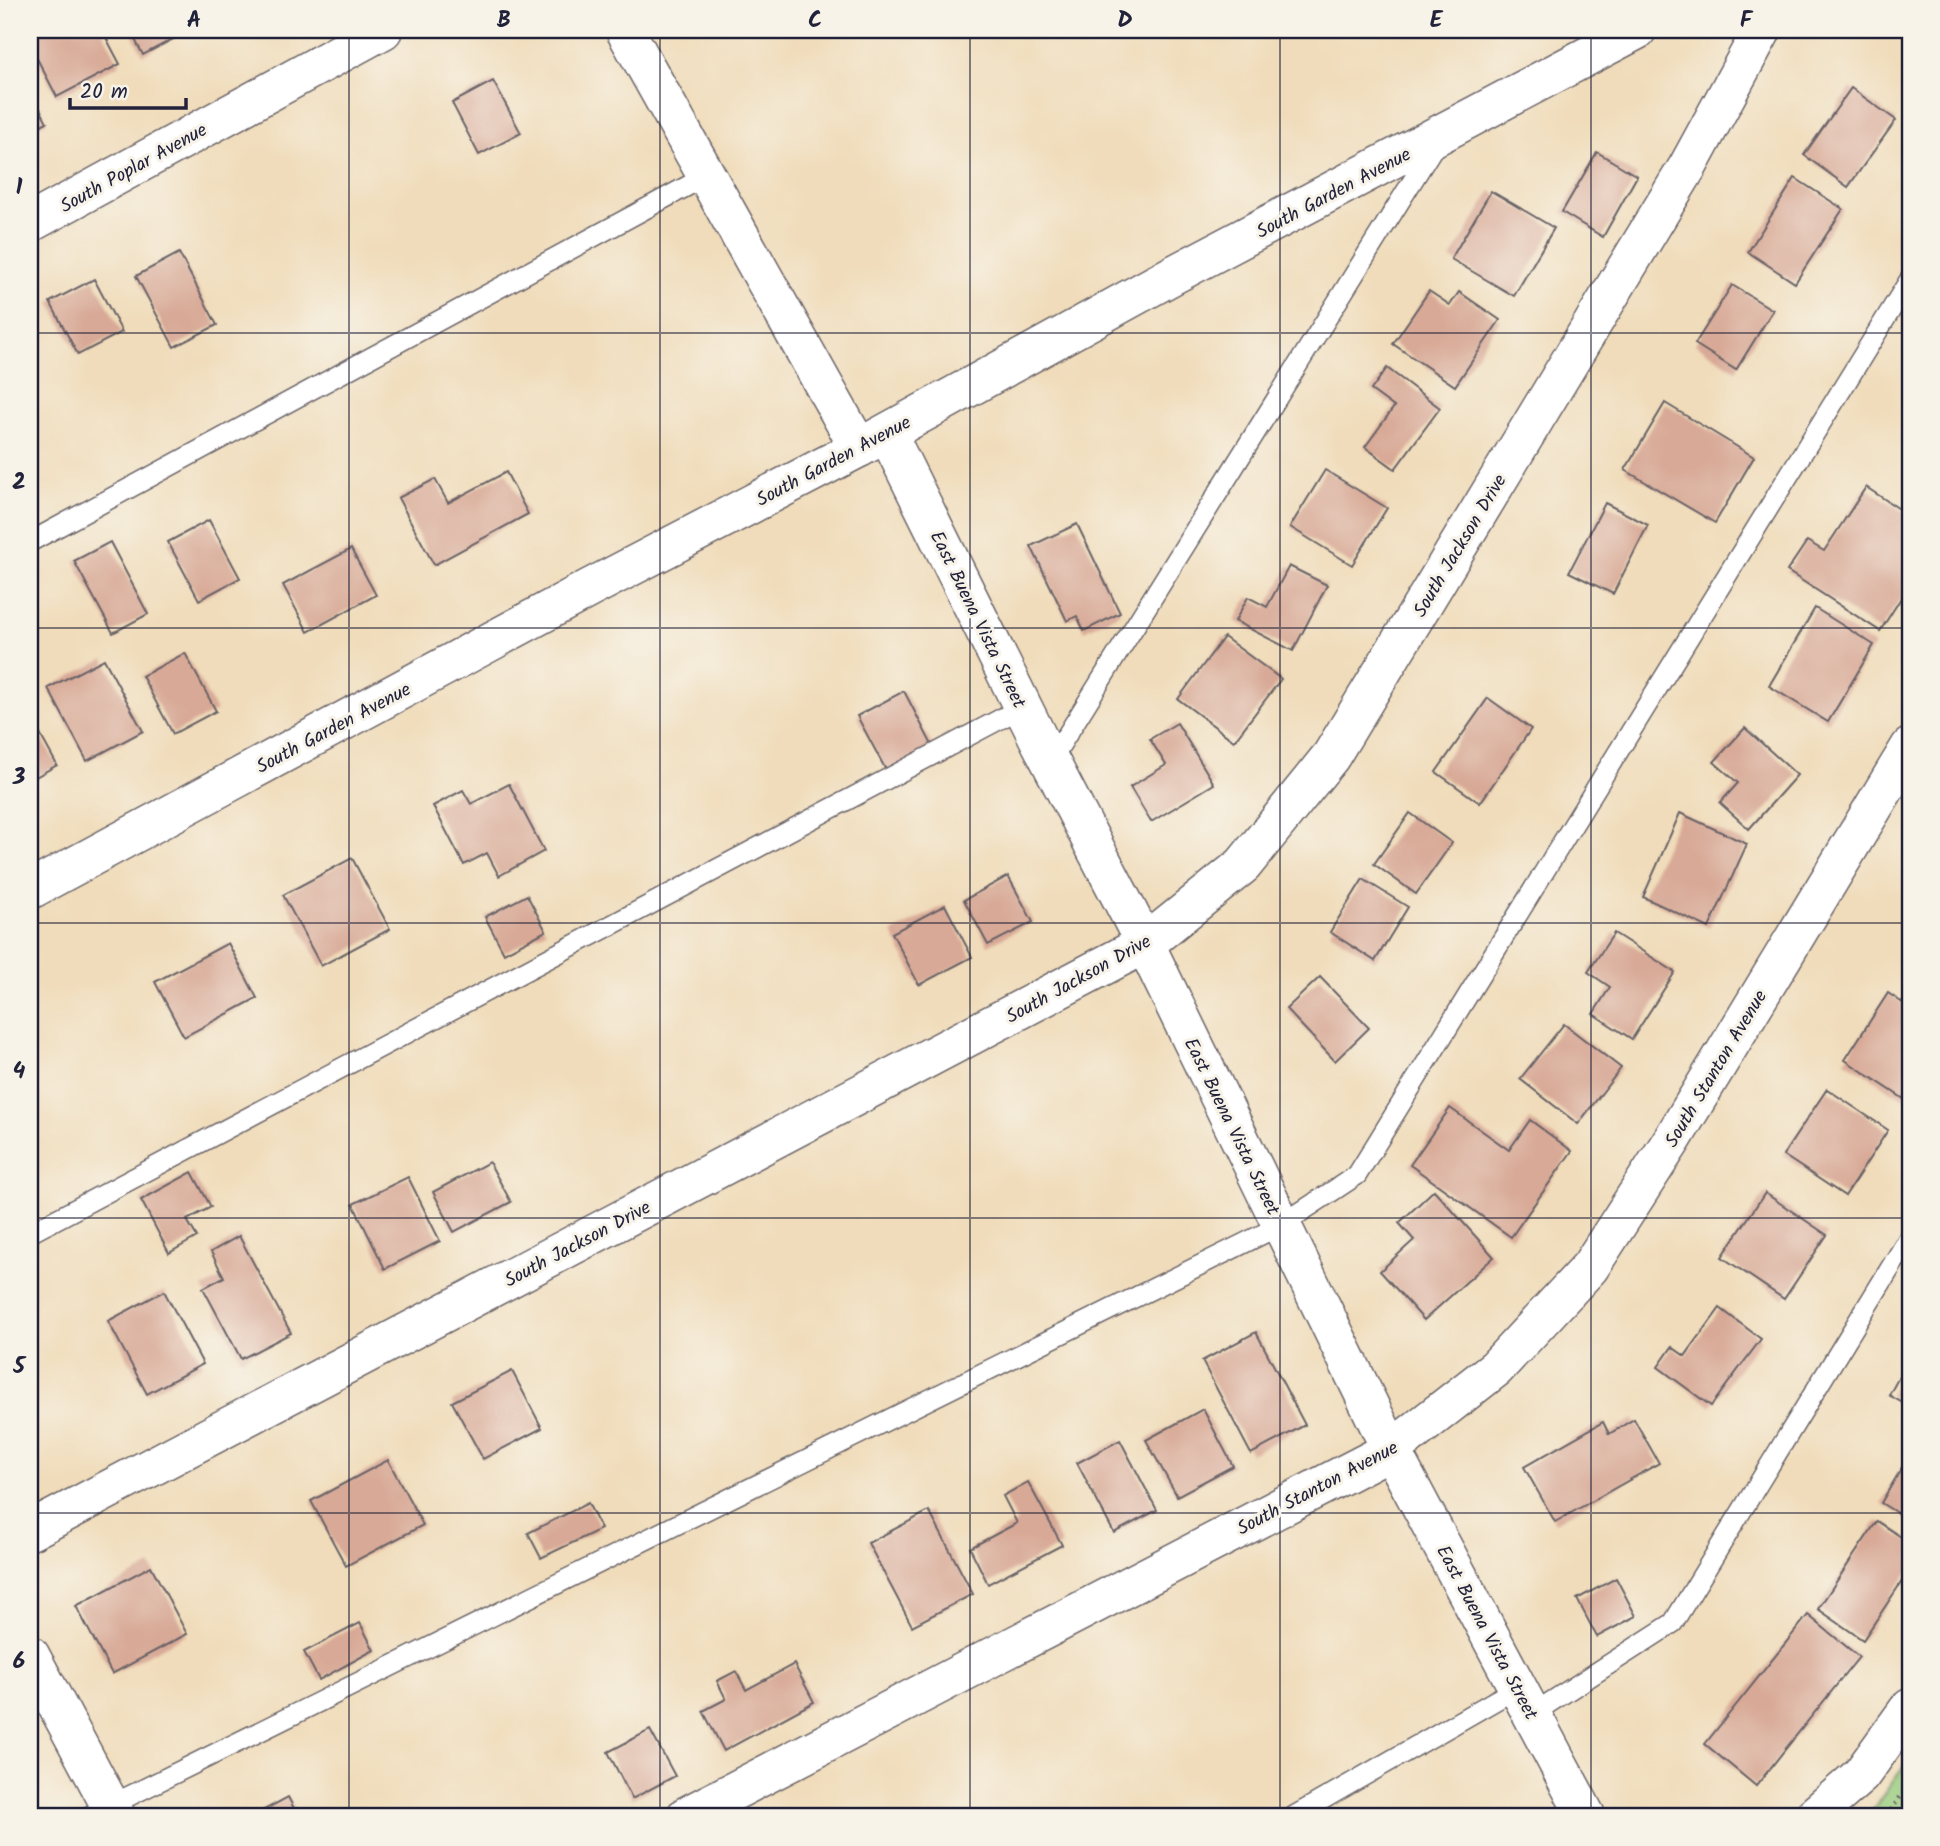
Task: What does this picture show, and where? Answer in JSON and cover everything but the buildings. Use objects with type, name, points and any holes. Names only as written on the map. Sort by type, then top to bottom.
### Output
[{"type":"street","name":"South Poplar Avenue","points":[[30,223],[383,30]]},
{"type":"street","name":"East Buena Vista Street","points":[[625,30],[706,176],[873,440],[1023,707],[1145,944],[1391,1450],[1586,1816]]},
{"type":"street","name":"South Garden Avenue","points":[[30,890],[578,595],[873,440],[1173,275],[1637,30]]},
{"type":"street","name":"South Jackson Drive","points":[[30,1531],[1145,944],[1243,865],[1331,756],[1688,166],[1762,30]]},
{"type":"street","name":"South Stanton Avenue","points":[[687,1816],[1391,1450],[1496,1368],[1590,1267],[1672,1140],[1910,747]]},
{"type":"street","points":[[30,1655],[105,1813]]},
{"type":"street","points":[[1814,1816],[1861,1775],[1910,1707]]},
{"type":"lane","points":[[1051,762],[1441,135]]},
{"type":"lane","points":[[30,542],[706,176]]},
{"type":"lane","points":[[105,1813],[1281,1225],[1357,1175],[1910,279]]},
{"type":"lane","points":[[30,1233],[1023,707]]},
{"type":"lane","points":[[1294,1816],[1525,1701],[1672,1623],[1910,1236]]},
{"type":"path","points":[[1887,1816],[1910,1783]]},
{"type":"green space","points":[[1910,1758],[1910,1816],[1866,1816],[1873,1809]]}]
